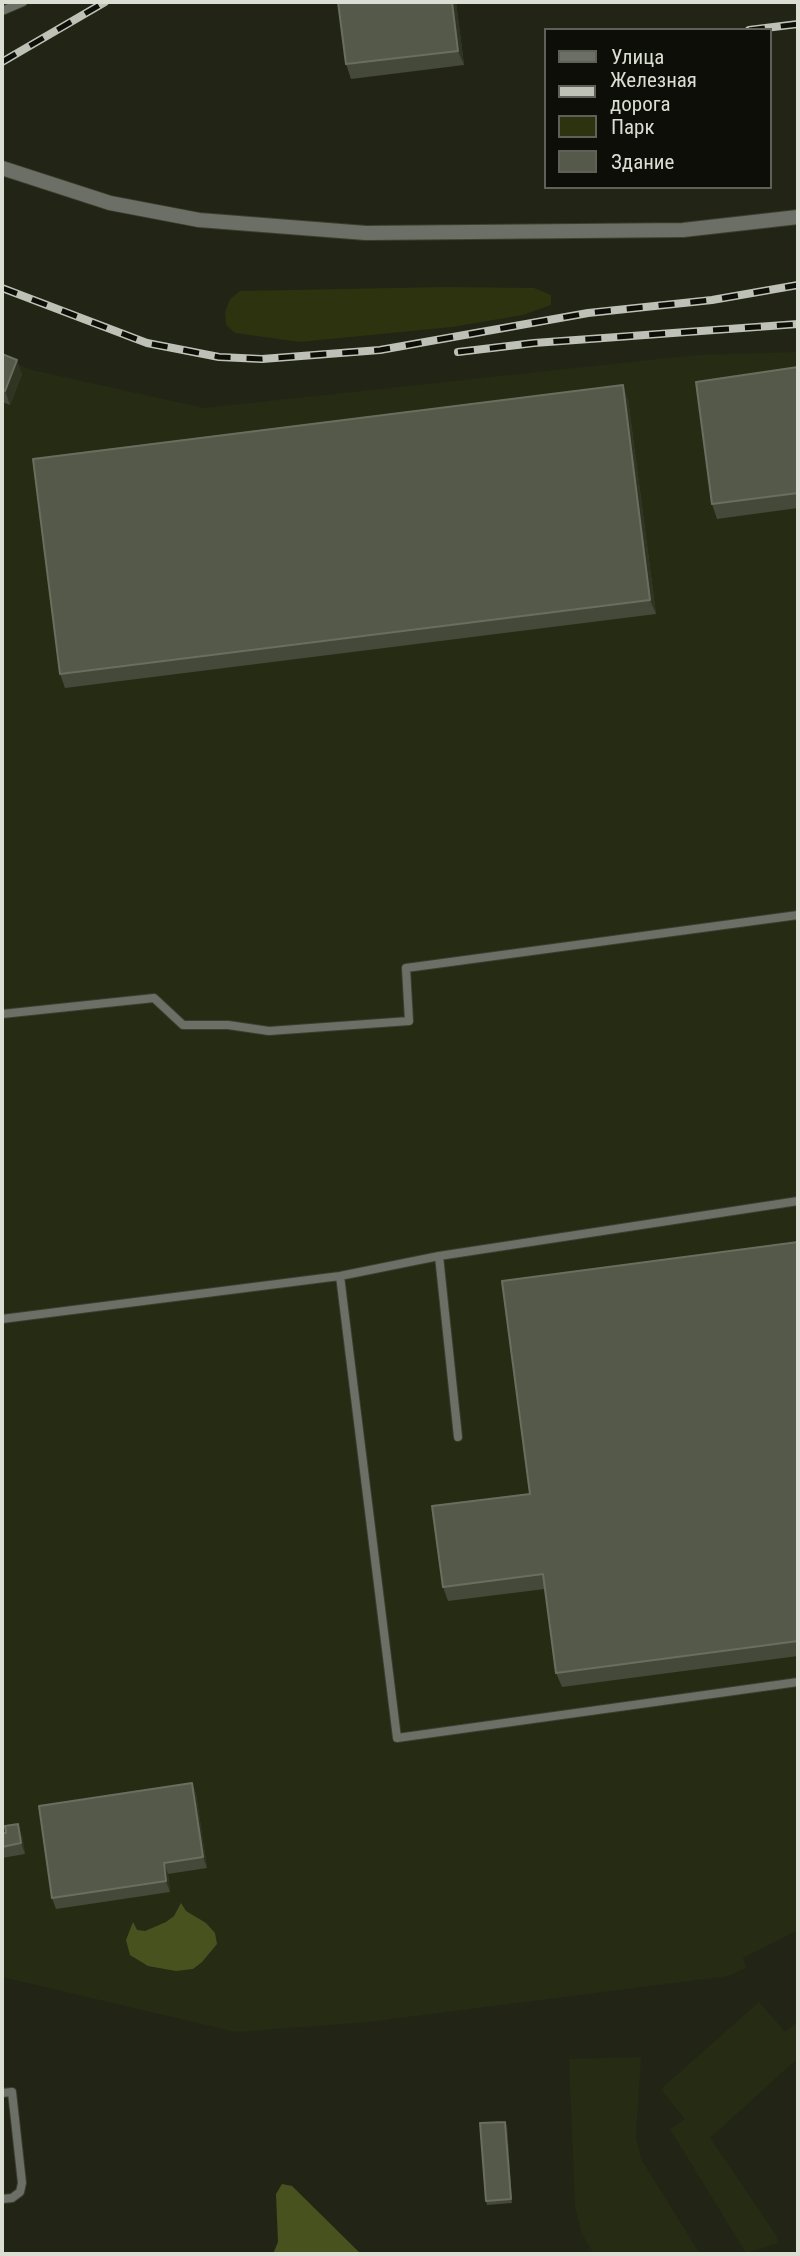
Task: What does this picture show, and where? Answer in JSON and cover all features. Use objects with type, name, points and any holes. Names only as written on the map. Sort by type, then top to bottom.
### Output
[{"type":"street","points":[[2,168],[110,203],[199,219],[366,233],[683,230],[798,217]]},
{"type":"lane","points":[[2,11],[23,2]]},
{"type":"lane","points":[[2,1014],[154,998],[183,1025],[228,1025],[269,1031],[409,1021],[406,968],[798,915]]},
{"type":"lane","points":[[2,1318],[340,1276],[439,1256],[798,1201]]},
{"type":"lane","points":[[439,1256],[458,1437]]},
{"type":"lane","points":[[340,1276],[397,1738],[798,1682]]},
{"type":"lane","points":[[2,2093],[12,2092],[22,2183],[20,2192],[12,2198],[2,2199]]},
{"type":"shaded area","points":[[798,352],[798,1930],[743,1958],[746,1968],[728,1976],[368,2022],[236,2032],[2,1977],[2,358],[32,370],[204,408],[696,355]]},
{"type":"shaded area","points":[[759,2002],[785,2032],[798,2021],[798,2058],[710,2138],[776,2235],[778,2243],[746,2253],[670,2129],[685,2119],[661,2089]]},
{"type":"shaded area","points":[[641,2057],[636,2136],[641,2159],[700,2254],[594,2254],[582,2234],[575,2206],[569,2059]]},
{"type":"green space","points":[[534,288],[551,295],[551,305],[523,315],[452,327],[300,342],[235,333],[226,325],[225,312],[230,299],[240,291]]},
{"type":"green space","points":[[181,1903],[186,1911],[206,1923],[215,1933],[217,1944],[202,1962],[193,1969],[176,1971],[148,1966],[130,1955],[126,1940],[133,1922],[137,1930],[145,1931],[174,1916]]},
{"type":"green space","points":[[282,2184],[292,2186],[361,2254],[273,2254],[278,2242],[276,2194]]},
{"type":"building","points":[[338,2],[452,2],[458,51],[346,64]]},
{"type":"building","points":[[2,354],[17,360],[5,391],[2,389]]},
{"type":"building","points":[[798,367],[798,493],[712,504],[696,382]]},
{"type":"building","points":[[623,385],[650,600],[60,674],[33,459]]},
{"type":"building","points":[[798,1242],[798,1641],[556,1673],[543,1574],[443,1587],[432,1506],[530,1494],[502,1281]]},
{"type":"building","points":[[192,1783],[203,1857],[164,1863],[166,1881],[52,1898],[39,1806]]},
{"type":"building","points":[[18,1824],[21,1843],[2,1847],[5,1826]]},
{"type":"building","points":[[505,2122],[511,2199],[486,2201],[480,2123]]},
{"type":"railway","points":[[2,62],[105,2]]},
{"type":"railway","points":[[765,28],[798,24]]},
{"type":"railway","points":[[2,288],[147,343],[219,357],[262,359],[380,350],[588,313],[712,300],[798,285]]},
{"type":"railway","points":[[458,352],[534,343],[798,324]]}]
